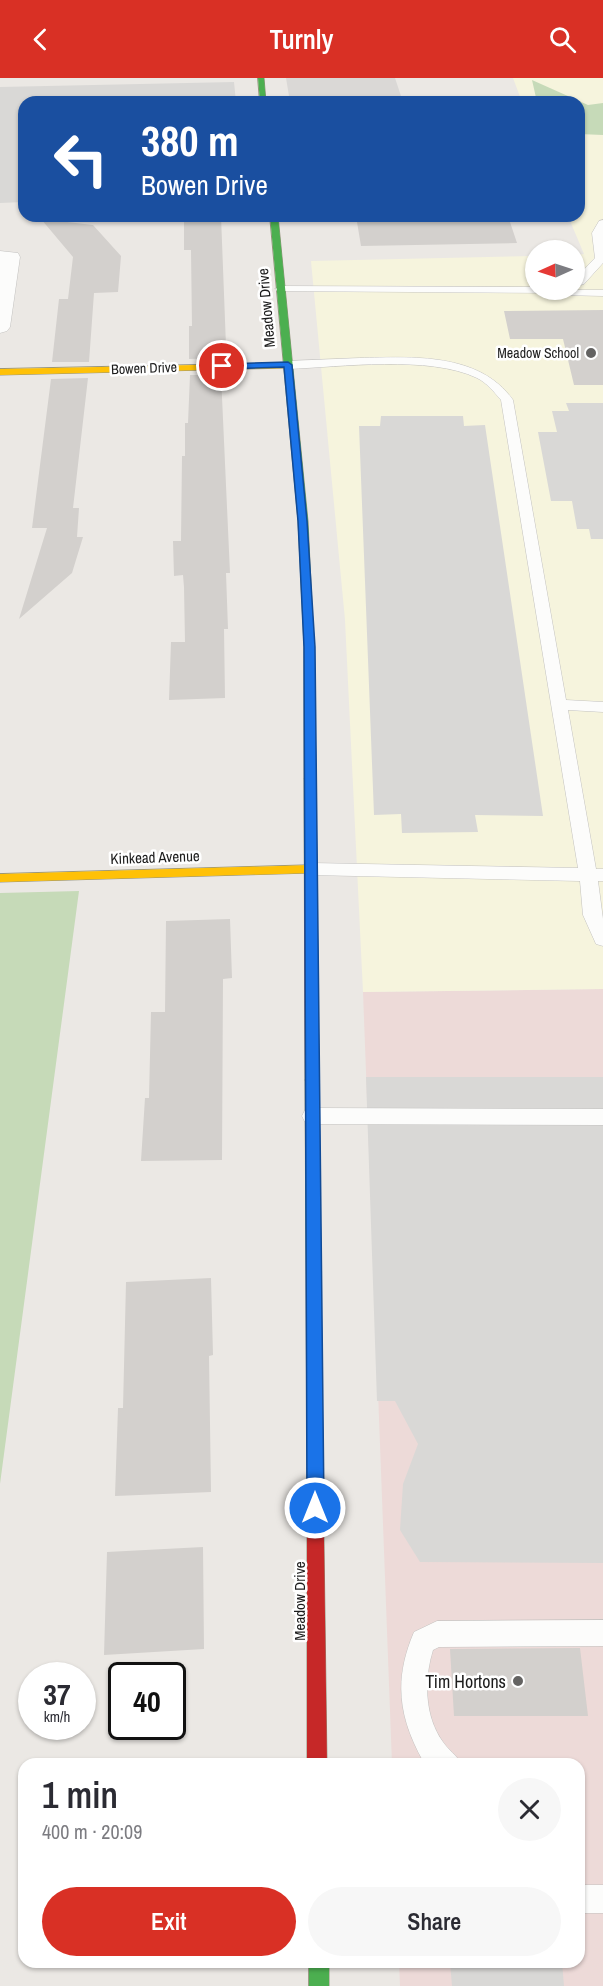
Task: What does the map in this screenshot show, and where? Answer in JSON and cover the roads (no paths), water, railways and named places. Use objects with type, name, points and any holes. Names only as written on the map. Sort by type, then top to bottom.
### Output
[{"type":"street","points":[[261,78],[262,96]]},
{"type":"street","name":"Meadow Drive","points":[[275,222],[303,521],[309,647],[317,1758]]},
{"type":"street","points":[[0,257],[10,257],[0,327]]},
{"type":"street","name":"Bowen Drive","points":[[0,372],[288,365]]},
{"type":"street","name":"Kinkead Avenue","points":[[0,878],[311,869]]},
{"type":"street","points":[[319,1968],[319,1986]]},
{"type":"lane","points":[[585,277],[601,259],[601,246],[597,232],[603,222]]},
{"type":"lane","points":[[281,289],[525,291]]},
{"type":"lane","points":[[585,292],[603,293]]},
{"type":"lane","points":[[288,365],[434,363],[470,371],[497,386],[507,400],[558,704],[596,875],[592,915],[603,939]]},
{"type":"lane","points":[[558,704],[603,707]]},
{"type":"lane","points":[[311,869],[596,875]]},
{"type":"lane","points":[[312,1116],[603,1117]]},
{"type":"lane","points":[[438,1758],[431,1750],[421,1727],[413,1683],[416,1660],[423,1641],[437,1634],[603,1633]]},
{"type":"lane","points":[[585,1899],[603,1899]]},
{"type":"place","name":"Meadow School","points":[[591,353]]},
{"type":"place","name":"Tim Hortons","points":[[518,1681]]}]
